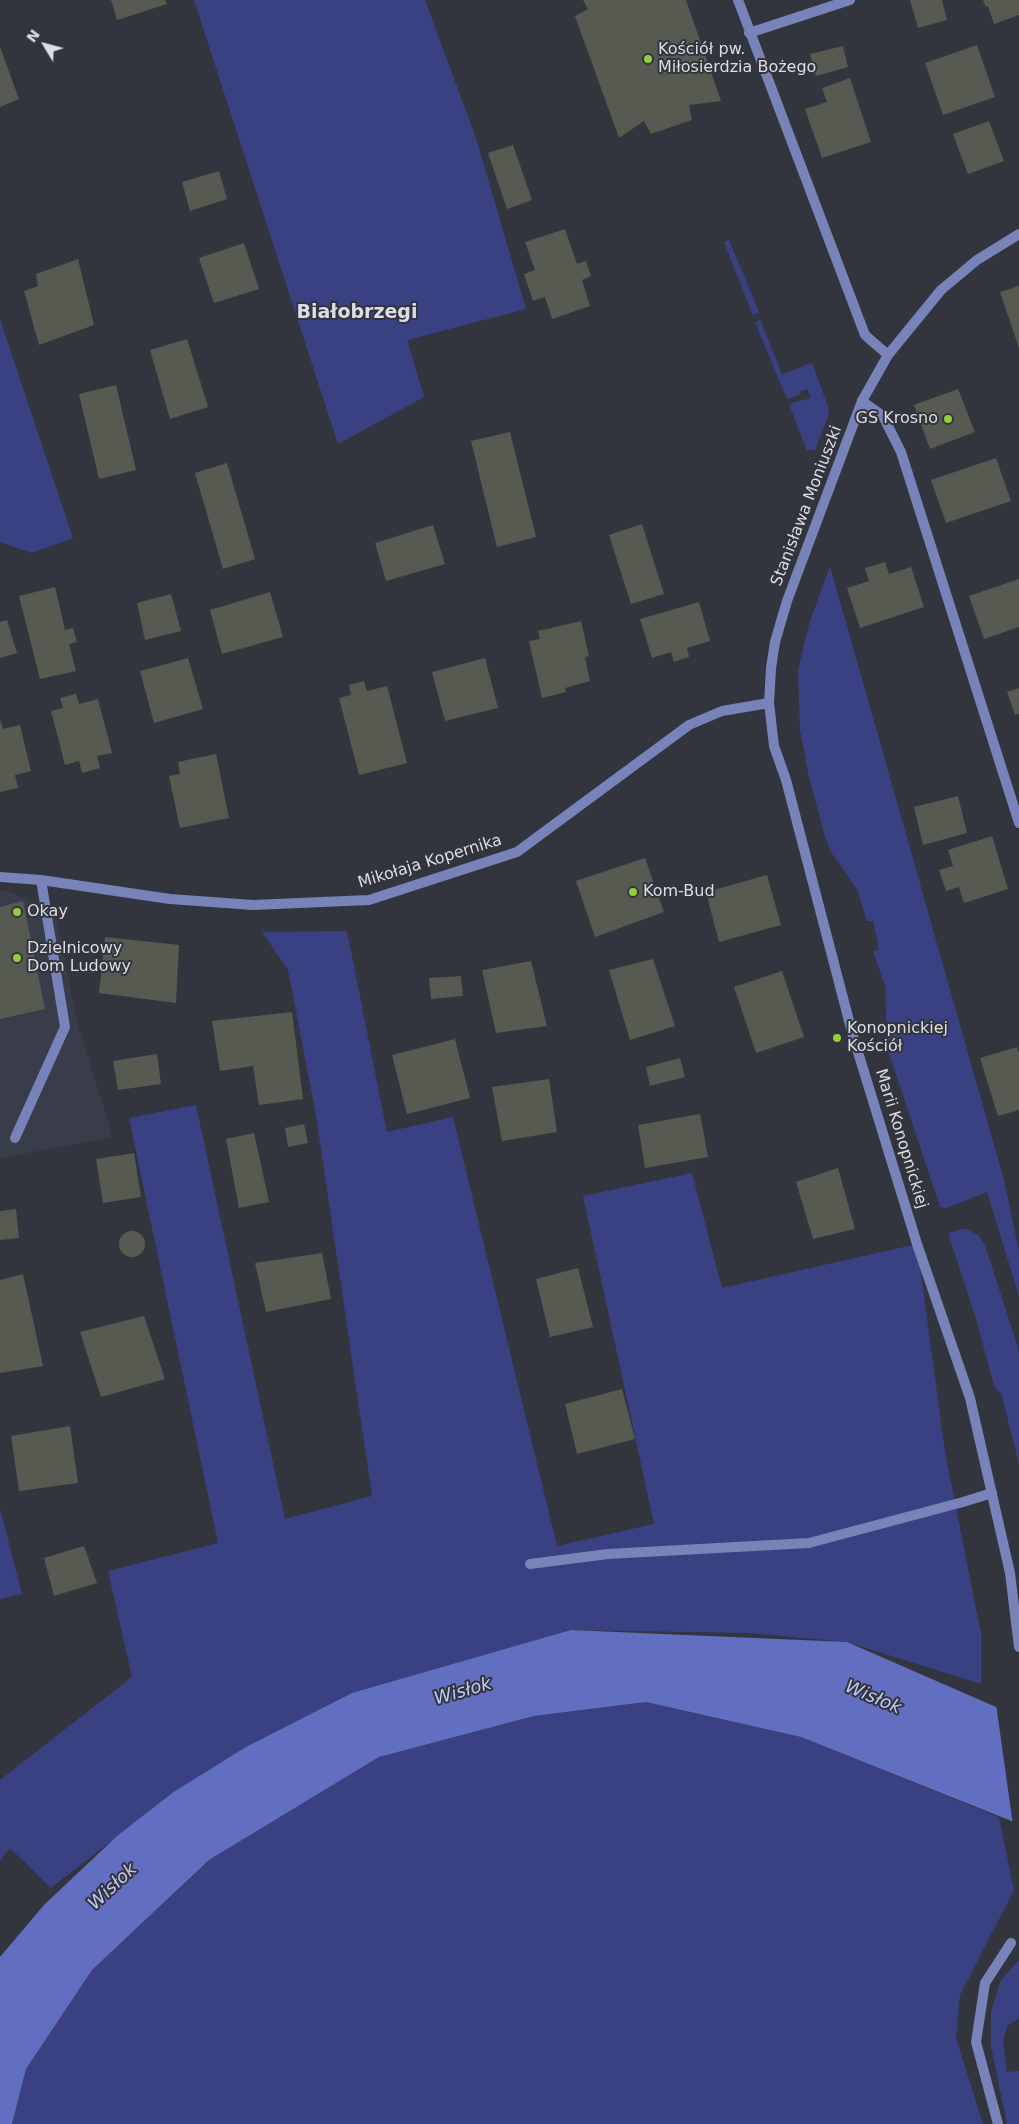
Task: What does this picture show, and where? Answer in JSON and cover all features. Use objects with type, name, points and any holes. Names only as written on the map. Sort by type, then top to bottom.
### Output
[{"type":"street","points":[[738,0],[749,34],[865,335],[888,355]]},
{"type":"street","points":[[749,34],[850,0]]},
{"type":"street","name":"Stanisława Moniuszki","points":[[769,703],[770,668],[775,642],[787,601],[862,402],[888,355],[941,290],[977,260],[1019,234]]},
{"type":"street","points":[[862,402],[883,416],[901,452],[1019,823]]},
{"type":"street","name":"Mikołaja Kopernika","points":[[0,877],[41,880],[170,898],[253,905],[369,900],[517,852],[689,725],[722,711],[769,703]]},
{"type":"street","name":"Marii Konopnickiej","points":[[769,703],[774,746],[786,780],[852,1036],[918,1244],[970,1398],[1010,1573],[1019,1647]]},
{"type":"street","points":[[15,1138],[65,1027],[41,880]]},
{"type":"street","points":[[530,1564],[608,1554],[808,1543],[992,1493]]},
{"type":"street","points":[[998,2124],[976,2042],[985,1983],[1011,1944]]},
{"type":"shaded area","points":[[194,0],[425,0],[476,138],[526,309],[407,340],[424,397],[338,444]]},
{"type":"shaded area","points":[[729,240],[759,312],[753,315],[724,242]]},
{"type":"shaded area","points":[[0,319],[73,538],[32,553],[0,542]]},
{"type":"shaded area","points":[[760,320],[782,374],[812,363],[828,406],[829,414],[815,450],[807,450],[789,404],[811,398],[807,389],[799,392],[800,395],[787,399],[755,322]]},
{"type":"shaded area","points":[[830,566],[1004,1180],[1019,1251],[1019,1296],[987,1192],[947,1208],[940,1207],[887,1047],[885,986],[873,951],[879,950],[873,921],[867,921],[857,889],[831,852],[825,837],[809,777],[800,730],[798,670],[809,624]]},
{"type":"shaded area","points":[[0,891],[7,891],[55,911],[78,1026],[113,1137],[0,1158]]},
{"type":"shaded area","points":[[347,931],[387,1132],[453,1117],[557,1546],[654,1524],[583,1196],[692,1173],[722,1288],[917,1244],[945,1452],[981,1634],[981,1684],[847,1642],[748,1633],[571,1630],[172,1793],[51,1888],[10,1848],[0,1861],[0,1780],[132,1677],[108,1571],[218,1543],[129,1118],[196,1105],[285,1519],[372,1496],[316,1115],[288,970],[262,932]]},
{"type":"shaded area","points":[[967,1229],[979,1236],[985,1245],[1019,1351],[1019,1464],[1002,1396],[994,1385],[976,1319],[948,1233]]},
{"type":"shaded area","points":[[0,1508],[22,1594],[0,1599]]},
{"type":"shaded area","points":[[646,1702],[801,1737],[999,1817],[1014,1890],[960,1995],[956,2038],[983,2124],[12,2124],[26,2069],[92,1970],[209,1860],[379,1757],[534,1716]]},
{"type":"shaded area","points":[[1019,1960],[1019,2019],[1007,2026],[1003,2041],[1007,2072],[1019,2071],[1019,2124],[1007,2124],[991,2046],[991,2011],[1001,1980]]},
{"type":"water","name":"Wisłok","points":[[571,1630],[847,1642],[1019,1717],[1019,1824],[801,1737],[646,1702],[534,1716],[379,1757],[209,1860],[92,1970],[26,2069],[12,2124],[0,2124],[0,1957],[44,1905],[117,1836],[172,1793],[246,1747],[352,1693]]},
{"type":"pier","points":[[996,1704],[1019,1714],[1019,1827],[1013,1825]]},
{"type":"building","points":[[111,0],[165,0],[167,4],[117,20]]},
{"type":"building","name":"Kościół pw. Miłosierdzia Bożego","points":[[583,0],[686,0],[721,101],[689,105],[692,120],[651,134],[644,121],[619,138],[575,16],[588,9]]},
{"type":"building","points":[[910,0],[942,0],[947,20],[918,28]]},
{"type":"building","points":[[983,0],[1019,0],[1019,15],[994,24],[988,6],[986,7]]},
{"type":"building","points":[[977,45],[995,97],[943,115],[925,63]]},
{"type":"building","points":[[843,46],[848,67],[816,76],[810,54]]},
{"type":"building","points":[[0,47],[19,99],[0,107]]},
{"type":"building","points":[[850,78],[871,142],[822,158],[805,109],[827,102],[822,88]]},
{"type":"building","points":[[989,121],[1004,161],[968,174],[953,134]]},
{"type":"building","points":[[513,145],[532,200],[507,209],[488,153]]},
{"type":"building","points":[[219,171],[227,199],[190,211],[182,182]]},
{"type":"building","points":[[565,229],[577,264],[586,261],[591,276],[582,280],[590,306],[552,319],[545,297],[533,301],[524,274],[535,270],[525,242]]},
{"type":"building","points":[[244,243],[259,289],[214,303],[199,258]]},
{"type":"building","points":[[78,259],[94,325],[39,345],[24,291],[38,286],[36,274]]},
{"type":"building","points":[[1019,286],[1019,348],[1000,292]]},
{"type":"building","points":[[187,339],[208,407],[170,419],[150,350]]},
{"type":"building","points":[[116,385],[136,470],[99,479],[79,394]]},
{"type":"building","points":[[958,389],[975,432],[930,449],[914,405]]},
{"type":"building","points":[[510,432],[536,537],[497,547],[471,441]]},
{"type":"building","points":[[996,458],[1011,501],[946,523],[931,480]]},
{"type":"building","points":[[227,463],[255,559],[223,569],[195,473]]},
{"type":"building","points":[[642,524],[664,594],[631,604],[609,535]]},
{"type":"building","points":[[433,525],[445,564],[386,581],[375,543]]},
{"type":"building","points":[[885,562],[889,574],[911,567],[924,607],[860,628],[847,588],[869,581],[865,568]]},
{"type":"building","points":[[1019,579],[1019,627],[984,639],[969,596]]},
{"type":"building","points":[[55,587],[65,630],[73,628],[77,642],[69,644],[76,671],[40,679],[19,596]]},
{"type":"building","points":[[270,592],[283,637],[222,654],[210,610]]},
{"type":"building","points":[[171,594],[181,631],[145,640],[137,603]]},
{"type":"building","points":[[699,602],[710,641],[687,648],[689,657],[674,662],[671,652],[652,658],[640,619]]},
{"type":"building","points":[[7,620],[17,653],[0,658],[0,622]]},
{"type":"building","points":[[581,621],[589,656],[585,657],[590,681],[565,688],[566,692],[542,698],[529,641],[540,639],[538,631]]},
{"type":"building","points":[[188,658],[203,709],[154,723],[140,671]]},
{"type":"building","points":[[485,658],[498,708],[445,721],[432,672]]},
{"type":"building","points":[[364,681],[367,691],[387,686],[407,763],[359,775],[339,698],[351,695],[349,685]]},
{"type":"building","points":[[1019,688],[1019,714],[1015,715],[1007,692]]},
{"type":"building","points":[[76,694],[79,704],[98,699],[112,753],[97,756],[100,768],[82,773],[79,761],[65,765],[51,711],[63,708],[60,698]]},
{"type":"building","points":[[0,719],[3,729],[20,725],[31,771],[15,775],[18,788],[0,792]]},
{"type":"building","points":[[216,754],[229,818],[180,828],[169,776],[180,774],[178,762]]},
{"type":"building","points":[[958,796],[967,833],[923,845],[914,807]]},
{"type":"building","points":[[992,836],[1008,889],[964,903],[959,887],[946,891],[939,870],[953,866],[948,850]]},
{"type":"building","points":[[645,858],[664,912],[595,937],[576,881]]},
{"type":"building","points":[[767,875],[781,925],[719,942],[706,892]]},
{"type":"building","name":"Dzielnicowy Dom Ludowy","points":[[23,901],[45,1009],[0,1019],[0,907]]},
{"type":"building","points":[[105,937],[179,945],[176,1003],[99,993]]},
{"type":"building","points":[[653,959],[675,1026],[630,1040],[609,970]]},
{"type":"building","points":[[531,961],[547,1026],[496,1033],[482,970]]},
{"type":"building","points":[[782,971],[804,1037],[756,1053],[734,987]]},
{"type":"building","points":[[461,976],[463,996],[431,999],[429,978]]},
{"type":"building","points":[[292,1012],[303,1099],[259,1105],[253,1066],[220,1071],[212,1021]]},
{"type":"building","points":[[455,1039],[470,1098],[407,1114],[392,1055]]},
{"type":"building","points":[[1017,1047],[1019,1053],[1019,1110],[998,1116],[980,1058]]},
{"type":"building","points":[[157,1054],[161,1084],[118,1090],[113,1061]]},
{"type":"building","points":[[680,1058],[685,1077],[650,1086],[646,1067]]},
{"type":"building","points":[[549,1079],[557,1132],[502,1141],[492,1087]]},
{"type":"building","points":[[700,1114],[708,1157],[645,1168],[638,1125]]},
{"type":"building","points":[[304,1124],[308,1143],[288,1147],[285,1128]]},
{"type":"building","points":[[254,1133],[269,1202],[239,1208],[226,1139]]},
{"type":"building","points":[[134,1153],[141,1197],[103,1203],[96,1159]]},
{"type":"building","points":[[838,1168],[855,1229],[813,1239],[796,1182]]},
{"type":"building","points":[[16,1209],[19,1238],[0,1240],[0,1211]]},
{"type":"building","points":[[132,1231],[141,1235],[145,1244],[141,1253],[132,1257],[123,1253],[119,1244],[123,1235]]},
{"type":"building","points":[[322,1253],[331,1299],[266,1312],[255,1263]]},
{"type":"building","points":[[578,1268],[593,1327],[550,1337],[536,1279]]},
{"type":"building","points":[[23,1274],[43,1366],[0,1373],[0,1280]]},
{"type":"building","points":[[144,1316],[165,1379],[101,1397],[80,1332]]},
{"type":"building","points":[[622,1389],[635,1439],[577,1454],[565,1404]]},
{"type":"building","points":[[70,1426],[78,1483],[19,1491],[11,1436]]},
{"type":"building","points":[[84,1546],[97,1583],[54,1596],[44,1558]]},
{"type":"place","name":"Kościół pw. Miłosierdzia Bożego","points":[[648,59]]},
{"type":"place","name":"GS Krosno","points":[[948,419]]},
{"type":"place","name":"Kom-Bud","points":[[633,892]]},
{"type":"place","name":"Okay","points":[[17,912]]},
{"type":"place","name":"Dzielnicowy Dom Ludowy","points":[[17,958]]},
{"type":"place","name":"Konopnickiej Kościół","points":[[837,1038]]},
{"type":"district","name":"Białobrzegi","points":[[357,313]]}]
